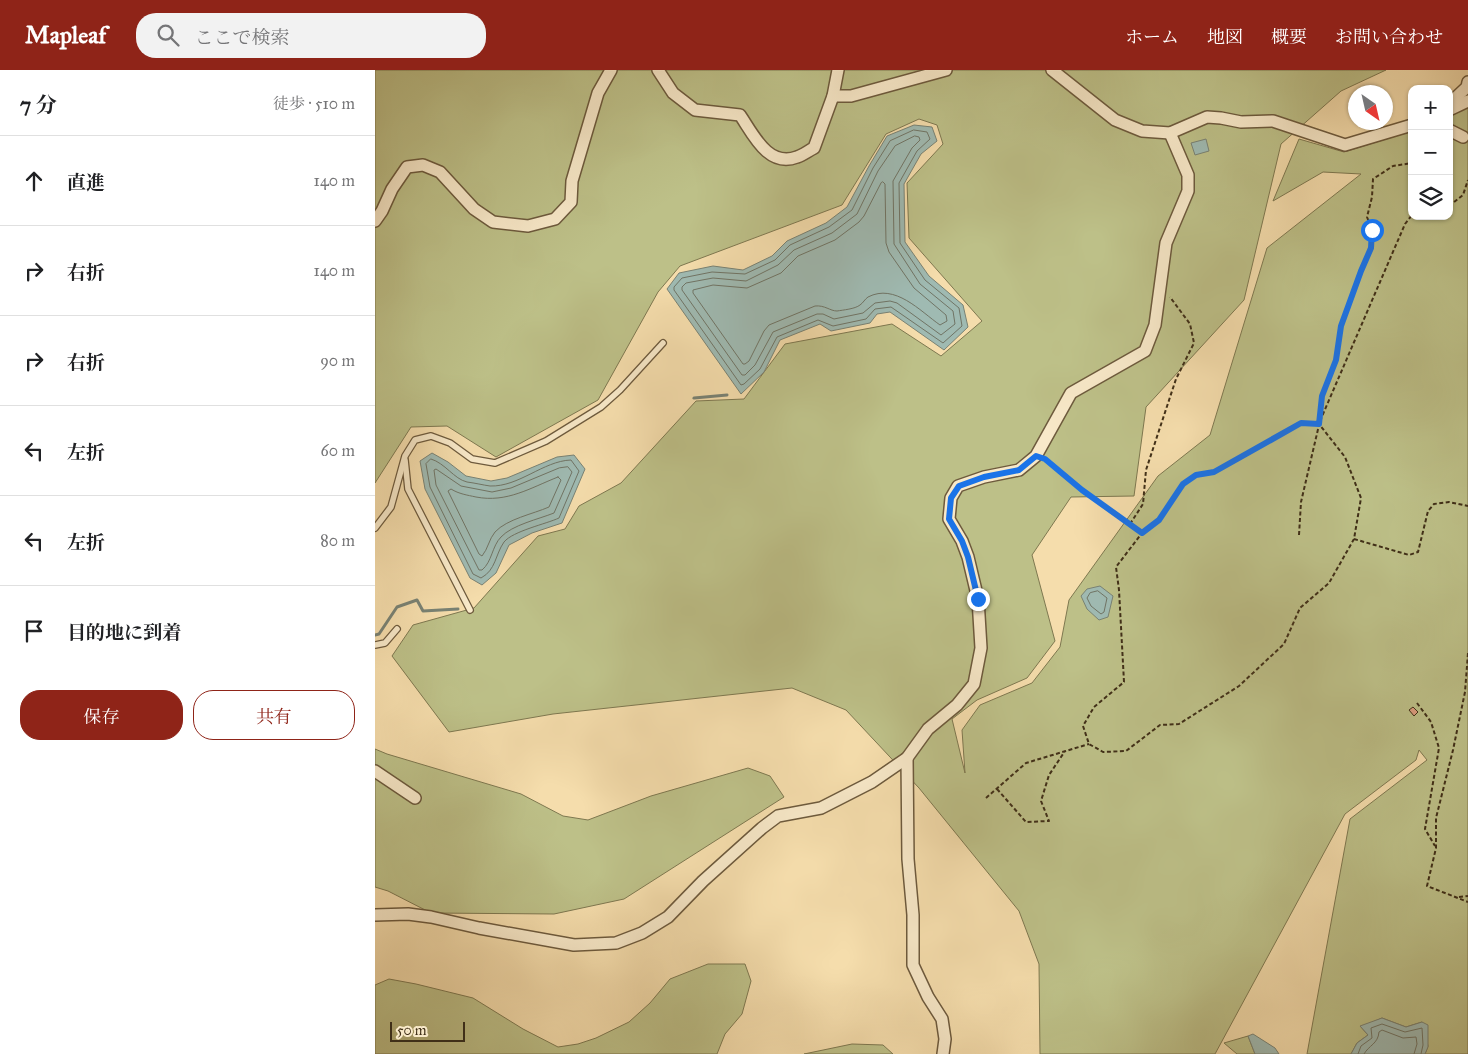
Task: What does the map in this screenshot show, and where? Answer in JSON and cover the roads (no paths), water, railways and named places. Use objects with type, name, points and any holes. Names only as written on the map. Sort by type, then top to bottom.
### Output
[{"type":"street","points":[[375,221],[392,189],[407,167],[423,165],[440,172],[474,209],[493,222],[528,226],[555,219],[571,202],[572,181],[598,93],[611,70]]},
{"type":"street","points":[[658,70],[673,93],[695,110],[739,115],[768,154],[781,160],[796,158],[814,148],[833,96],[838,70]]},
{"type":"street","points":[[833,96],[851,96],[946,70]]},
{"type":"street","points":[[1052,70],[1115,120],[1142,131],[1170,133],[1207,117],[1241,122],[1273,121],[1345,145],[1408,127]]},
{"type":"street","points":[[1453,100],[1467,88],[1468,82]]},
{"type":"street","points":[[1453,108],[1468,101]]},
{"type":"street","points":[[1453,132],[1463,137]]},
{"type":"street","points":[[375,915],[408,914],[431,917],[479,928],[574,945],[615,943],[642,933],[668,917],[703,881],[778,816],[821,808],[872,782],[907,758],[928,729],[957,704],[974,684],[981,648],[978,599],[968,557],[962,541],[949,519],[951,498],[959,486],[984,477],[1019,470],[1036,456],[1071,393],[1145,351],[1155,325],[1166,243],[1188,191],[1188,175],[1170,133]]},
{"type":"street","points":[[907,758],[908,859],[913,915],[913,964],[928,997],[942,1019],[945,1039],[943,1054]]},
{"type":"street","points":[[375,771],[415,798]]},
{"type":"lane","points":[[375,528],[391,507],[405,456],[415,440],[431,436],[450,443],[472,459],[495,463],[537,445],[601,407],[620,390],[663,343]]},
{"type":"lane","points":[[405,456],[408,489],[470,610]]},
{"type":"lane","points":[[375,645],[385,643],[397,630]]},
{"type":"water","points":[[914,125],[932,127],[937,141],[921,154],[904,184],[905,242],[929,276],[963,305],[968,327],[944,350],[890,312],[877,314],[870,323],[831,331],[820,324],[780,340],[764,372],[741,394],[667,289],[679,273],[713,266],[743,270],[772,256],[787,241],[826,223],[847,207],[887,136]]},
{"type":"water","points":[[1206,139],[1209,151],[1195,155],[1191,143]]},
{"type":"water","points":[[432,453],[448,462],[466,476],[491,481],[507,478],[557,457],[574,455],[585,469],[562,523],[532,533],[509,545],[496,573],[482,585],[470,578],[425,489],[420,461]]},
{"type":"water","points":[[1100,586],[1113,596],[1108,617],[1099,620],[1087,609],[1081,596],[1087,589]]},
{"type":"water","points":[[1382,1018],[1406,1027],[1422,1022],[1428,1025],[1428,1047],[1425,1054],[1351,1054],[1357,1043],[1368,1035],[1360,1026]]},
{"type":"water","points":[[1253,1034],[1275,1048],[1279,1054],[1255,1054],[1248,1036]]},
{"type":"waterway","points":[[694,398],[727,395]]},
{"type":"waterway","points":[[375,635],[379,634],[397,607],[417,600],[423,611],[458,609]]}]
